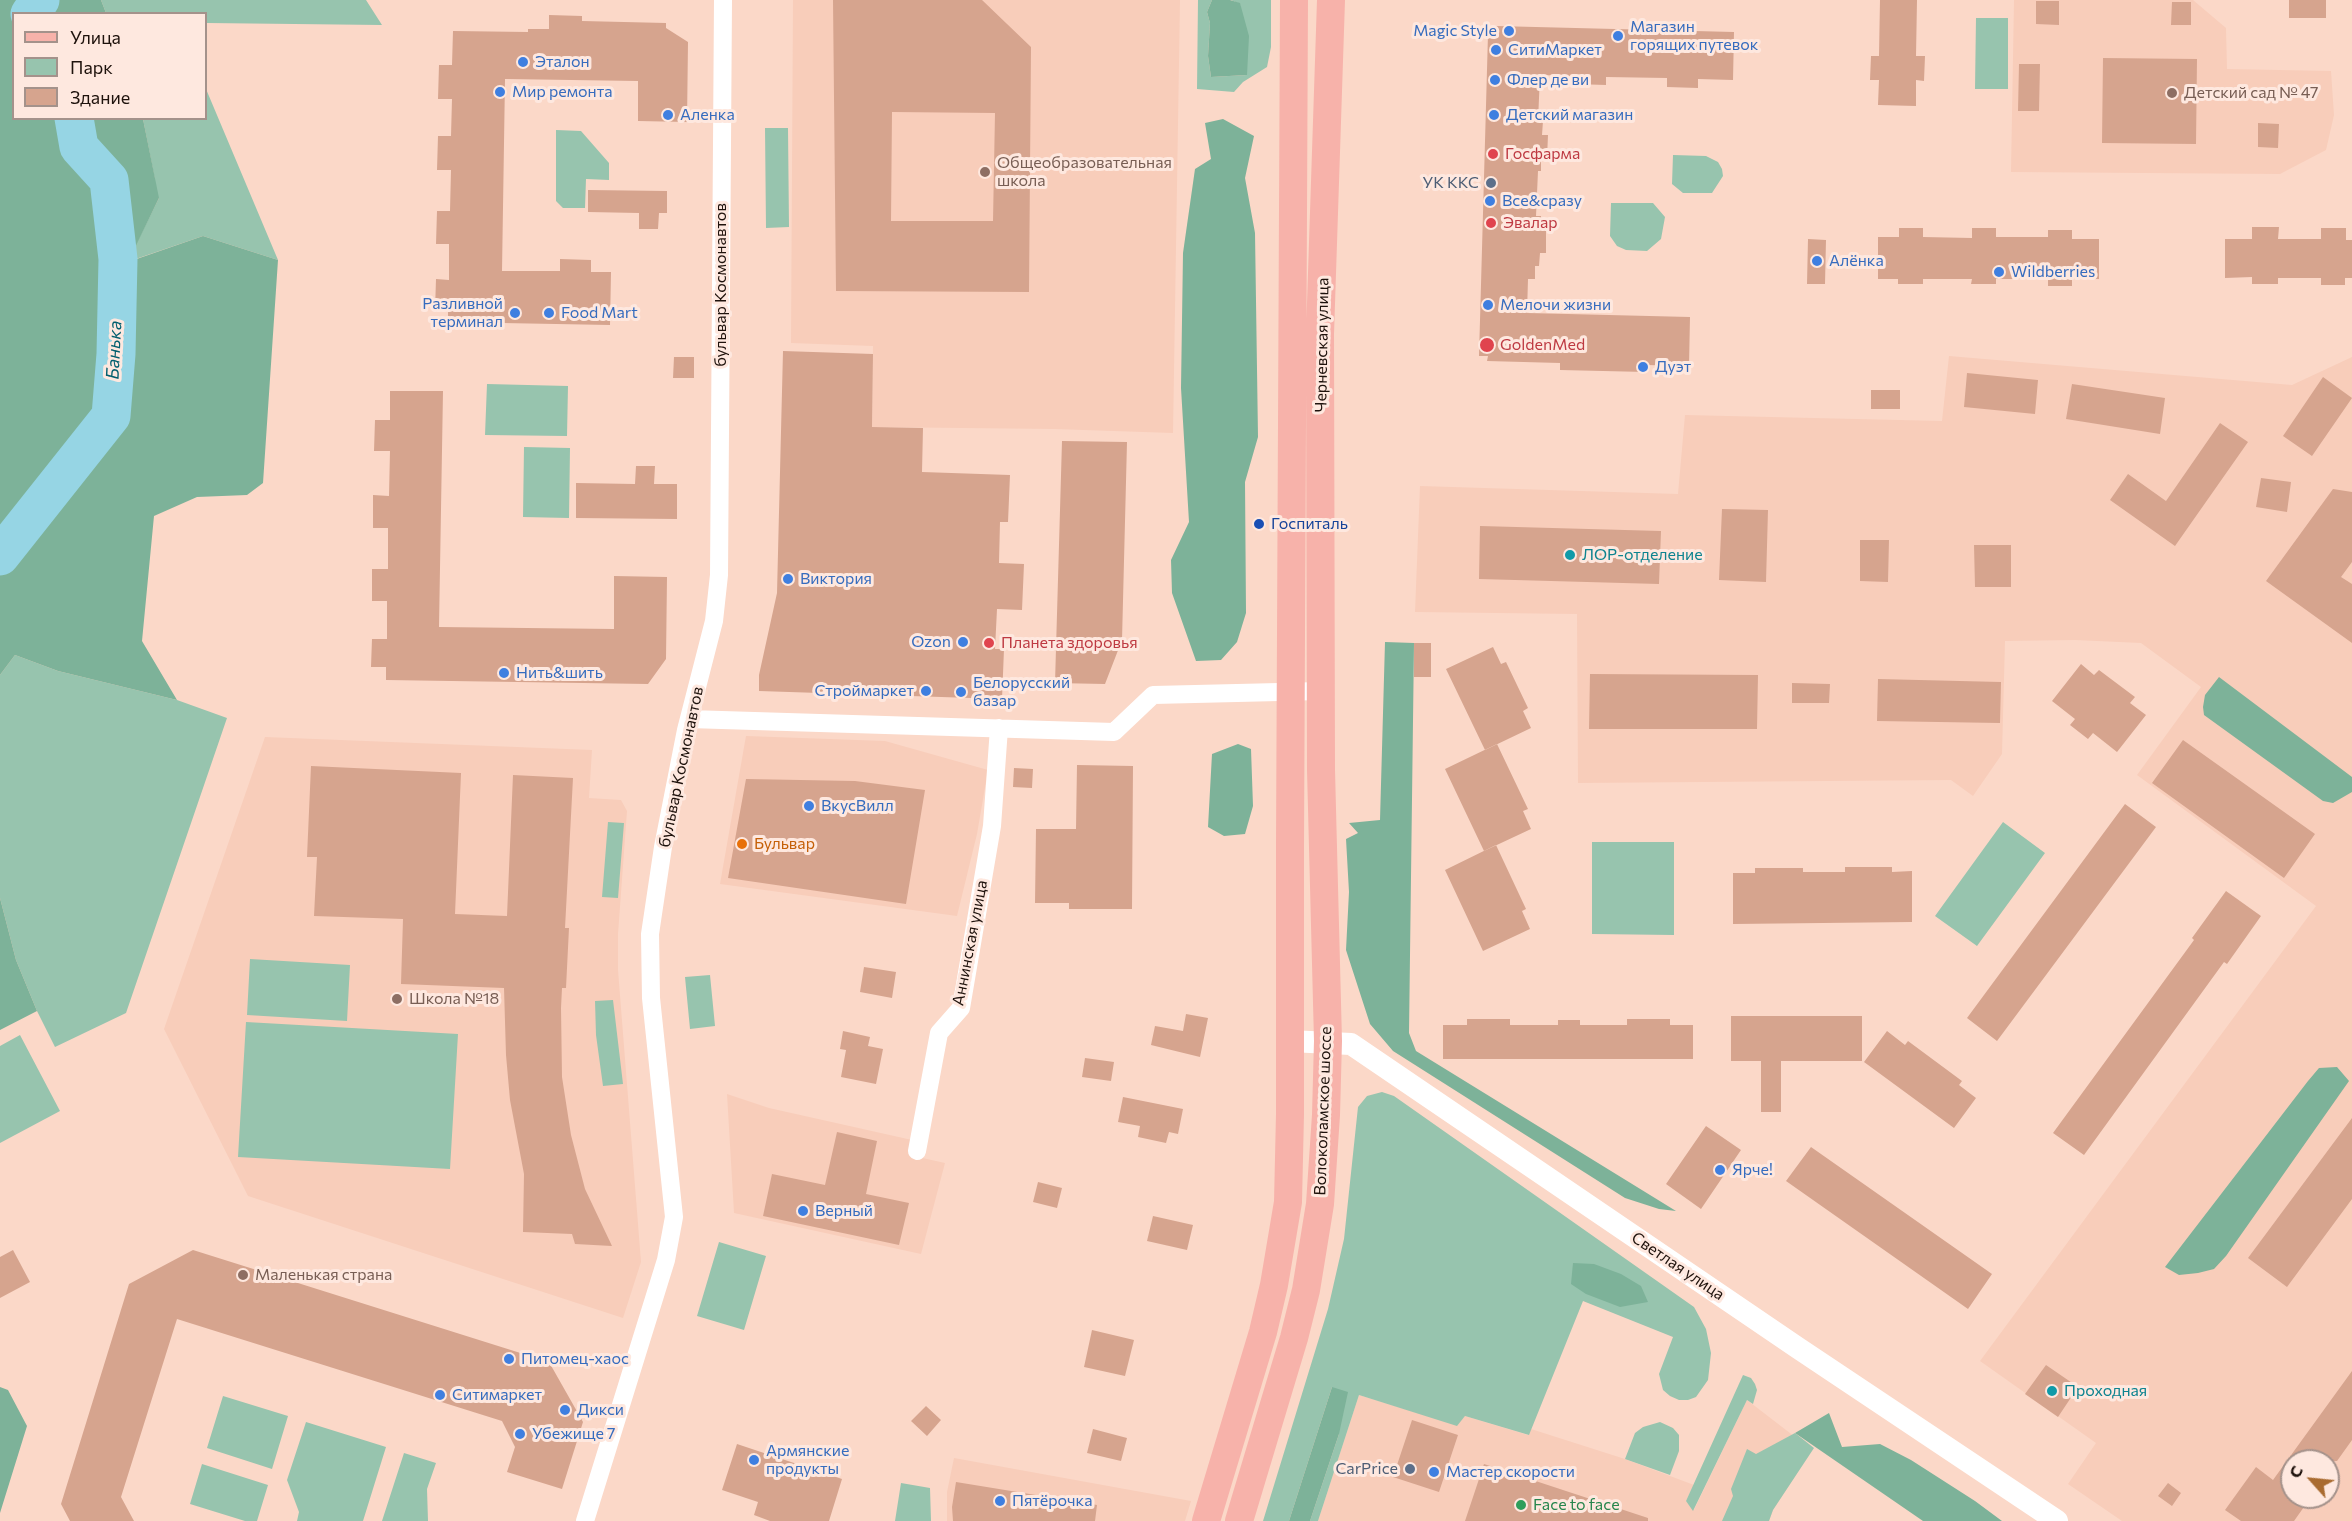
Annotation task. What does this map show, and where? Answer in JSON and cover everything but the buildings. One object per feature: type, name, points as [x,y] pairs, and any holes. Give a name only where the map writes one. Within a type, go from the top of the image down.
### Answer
[{"type":"main road","name":"Черневская улица","points":[[1292,691],[1294,0]]},
{"type":"main road","name":"Черневская улица","points":[[1322,691],[1320,334],[1331,0]]},
{"type":"main road","name":"Волоколамское шоссе","points":[[1206,1521],[1263,1332],[1282,1245],[1288,1202],[1292,691]]},
{"type":"main road","name":"Волоколамское шоссе","points":[[1239,1521],[1294,1338],[1306,1290],[1320,1204],[1328,1041],[1322,691]]},
{"type":"street","name":"бульвар Космонавтов","points":[[585,1521],[666,1260],[674,1217],[651,998],[650,934],[663,847],[689,719],[714,621],[719,575],[723,0]]},
{"type":"street","points":[[689,719],[1114,732],[1153,695],[1322,691]]},
{"type":"street","name":"Аннинская улица","points":[[917,1151],[939,1033],[961,1008],[992,826],[999,728]]},
{"type":"street","name":"Светлая улица","points":[[1290,1041],[1328,1041],[1351,1044],[2057,1521]]},
{"type":"shaded area","name":"Общеобразовательная школа","points":[[793,0],[1180,0],[1173,433],[872,427],[873,346],[791,343]]},
{"type":"shaded area","name":"Детский сад № 47","points":[[2014,0],[2193,0],[2226,28],[2227,69],[2331,71],[2334,115],[2326,150],[2280,174],[2011,172]]},
{"type":"shaded area","points":[[1949,356],[2292,385],[2352,357],[2352,1521],[2122,1521],[2068,1484],[2096,1443],[1980,1361],[2316,906],[2137,775],[2201,687],[2141,643],[2075,640],[2005,641],[2002,754],[1973,796],[1951,780],[1578,783],[1577,614],[1415,612],[1420,486],[1678,494],[1685,415],[1942,421]]},
{"type":"shaded area","points":[[746,736],[885,741],[988,770],[977,834],[957,916],[720,884]]},
{"type":"shaded area","name":"Школа №18","points":[[265,737],[592,750],[589,798],[621,800],[627,811],[618,934],[618,970],[641,1262],[623,1318],[248,1196],[164,1029]]},
{"type":"shaded area","points":[[727,1094],[769,1108],[912,1140],[909,1155],[945,1163],[921,1254],[734,1213]]},
{"type":"shaded area","points":[[1359,1395],[1457,1425],[1465,1416],[1528,1435],[1531,1429],[1625,1459],[1694,1485],[1686,1501],[1694,1510],[1747,1400],[1812,1450],[1773,1510],[1769,1521],[1318,1521]]},
{"type":"shaded area","points":[[954,1458],[1191,1501],[1185,1521],[947,1521],[947,1492]]},
{"type":"green space","points":[[0,0],[12,12],[12,120],[19,120],[155,180],[143,120],[207,120],[207,91],[278,260],[203,236],[127,262],[159,198],[0,122]]},
{"type":"green space","points":[[0,0],[101,0],[106,12],[12,12],[12,120],[143,120],[159,198],[128,262],[203,236],[278,260],[263,483],[247,495],[197,497],[154,516],[142,641],[177,700],[58,671],[15,655],[0,675]]},
{"type":"green space","points":[[101,0],[366,0],[382,25],[207,23],[207,12],[106,12]]},
{"type":"green space","points":[[1198,0],[1212,0],[1207,12],[1210,23],[1208,56],[1211,77],[1247,75],[1240,4],[1231,0],[1271,0],[1271,47],[1267,67],[1243,82],[1234,92],[1197,89]]},
{"type":"green space","points":[[1212,0],[1230,0],[1240,3],[1249,36],[1247,75],[1211,77],[1208,56],[1210,23],[1207,12]]},
{"type":"green space","points":[[1976,18],[2008,18],[2008,89],[1975,89]]},
{"type":"green space","points":[[1223,119],[1254,136],[1245,178],[1255,233],[1258,437],[1245,482],[1246,613],[1237,642],[1221,660],[1196,661],[1172,593],[1171,560],[1189,522],[1181,388],[1183,253],[1195,169],[1211,159],[1205,123]]},
{"type":"green space","points":[[765,128],[788,128],[789,227],[766,228]]},
{"type":"green space","points":[[556,130],[581,131],[609,163],[609,180],[586,179],[585,208],[563,208],[556,201]]},
{"type":"green space","points":[[1673,155],[1706,156],[1718,162],[1723,176],[1712,193],[1683,193],[1672,184]]},
{"type":"green space","points":[[1611,203],[1653,203],[1665,217],[1661,239],[1647,251],[1626,250],[1617,246],[1610,236]]},
{"type":"green space","points":[[487,384],[568,386],[567,436],[485,435]]},
{"type":"green space","points":[[524,447],[570,448],[569,518],[523,517]]},
{"type":"green space","points":[[1385,642],[1414,643],[1409,1033],[1416,1051],[1676,1211],[1659,1209],[1625,1198],[1393,1051],[1370,1024],[1346,950],[1349,892],[1346,839],[1358,833],[1349,823],[1380,820]]},
{"type":"green space","points":[[15,655],[58,671],[177,700],[227,718],[126,1013],[55,1047],[16,960],[0,898],[0,675]]},
{"type":"green space","points":[[2219,677],[2352,777],[2352,792],[2333,803],[2323,801],[2204,715],[2205,695]]},
{"type":"green space","points":[[1238,744],[1251,749],[1253,806],[1245,834],[1224,836],[1208,827],[1212,754]]},
{"type":"green space","points":[[608,822],[624,823],[618,898],[602,897]]},
{"type":"green space","points":[[2003,822],[2045,853],[1977,946],[1935,916]]},
{"type":"green space","points":[[1592,842],[1674,842],[1674,935],[1592,934]]},
{"type":"green space","points":[[0,898],[16,960],[37,1011],[0,1030]]},
{"type":"green space","points":[[250,959],[350,965],[347,1021],[247,1015]]},
{"type":"green space","points":[[710,975],[715,1026],[690,1029],[685,977]]},
{"type":"green space","points":[[613,1000],[623,1084],[603,1086],[596,1035],[595,1001]]},
{"type":"green space","points":[[246,1022],[458,1034],[450,1169],[238,1157]]},
{"type":"green space","points":[[20,1035],[60,1111],[0,1143],[0,1046]]},
{"type":"green space","points":[[2337,1067],[2349,1081],[2226,1256],[2214,1269],[2198,1273],[2179,1275],[2165,1267],[2319,1068]]},
{"type":"green space","points":[[1382,1092],[1394,1096],[1694,1307],[1706,1329],[1711,1353],[1708,1380],[1696,1397],[1679,1400],[1670,1396],[1663,1390],[1659,1374],[1673,1337],[1583,1301],[1529,1435],[1465,1416],[1457,1426],[1359,1395],[1318,1521],[1310,1521],[1339,1434],[1332,1387],[1289,1521],[1263,1521],[1328,1309],[1344,1239],[1358,1107],[1367,1096]]},
{"type":"green space","points":[[719,1242],[766,1256],[744,1330],[697,1316]]},
{"type":"green space","points":[[1573,1263],[1594,1264],[1621,1274],[1641,1286],[1648,1302],[1620,1307],[1586,1294],[1571,1284]]},
{"type":"green space","points":[[1743,1375],[1751,1378],[1755,1384],[1757,1390],[1753,1404],[1747,1400],[1693,1511],[1686,1501]]},
{"type":"green space","points":[[0,1387],[8,1390],[27,1426],[0,1513]]},
{"type":"green space","points":[[1332,1387],[1348,1392],[1339,1434],[1310,1521],[1289,1521]]},
{"type":"green space","points":[[223,1396],[288,1416],[272,1469],[207,1448]]},
{"type":"green space","points":[[1829,1413],[1842,1447],[1880,1444],[1911,1460],[2002,1521],[1923,1521],[1795,1433]]},
{"type":"green space","points":[[306,1422],[386,1447],[363,1521],[297,1521],[299,1512],[287,1480]]},
{"type":"green space","points":[[1660,1422],[1673,1428],[1679,1435],[1679,1451],[1670,1475],[1625,1459],[1635,1433],[1643,1427]]},
{"type":"green space","points":[[1795,1433],[1814,1448],[1773,1510],[1769,1521],[1722,1521],[1733,1496],[1731,1489],[1747,1449],[1756,1454]]},
{"type":"green space","points":[[404,1453],[436,1463],[427,1489],[428,1521],[382,1521]]},
{"type":"green space","points":[[202,1464],[268,1485],[257,1521],[245,1521],[190,1504]]},
{"type":"green space","points":[[901,1483],[930,1488],[931,1521],[895,1521]]},
{"type":"waterway","name":"Банька","points":[[31,12],[40,0]]},
{"type":"waterway","name":"Банька","points":[[0,556],[111,416],[116,354],[118,259],[109,180],[79,147],[74,120]]},
{"type":"place","name":"Magic Style","points":[[1509,31]]},
{"type":"place","name":"Магазин горящих путевок","points":[[1618,36]]},
{"type":"place","name":"СитиМаркет","points":[[1496,50]]},
{"type":"place","name":"Эталон","points":[[523,62]]},
{"type":"place","name":"Флер де ви","points":[[1495,80]]},
{"type":"place","name":"Мир ремонта","points":[[500,92]]},
{"type":"place","name":"Детский сад № 47","points":[[2172,93]]},
{"type":"place","name":"Аленка","points":[[668,115]]},
{"type":"place","name":"Детский магазин","points":[[1494,115]]},
{"type":"place","name":"Госфарма","points":[[1493,154]]},
{"type":"place","name":"Общеобразовательная школа","points":[[985,172]]},
{"type":"place","name":"УК ККС","points":[[1491,183]]},
{"type":"place","name":"Все&сразу","points":[[1490,201]]},
{"type":"place","name":"Эвалар","points":[[1491,223]]},
{"type":"place","name":"Алёнка","points":[[1817,261]]},
{"type":"place","name":"Wildberries","points":[[1999,272]]},
{"type":"place","name":"Мелочи жизни","points":[[1488,305]]},
{"type":"place","name":"Разливной терминал","points":[[515,313]]},
{"type":"place","name":"Food Mart","points":[[549,313]]},
{"type":"place","name":"GoldenMed","points":[[1487,345]]},
{"type":"place","name":"Дуэт","points":[[1643,367]]},
{"type":"place","name":"Госпиталь","points":[[1259,524]]},
{"type":"place","name":"ЛОР-отделение","points":[[1570,555]]},
{"type":"place","name":"Виктория","points":[[788,579]]},
{"type":"place","name":"Ozon","points":[[963,642]]},
{"type":"place","name":"Планета здоровья","points":[[989,643]]},
{"type":"place","name":"Нить&шить","points":[[504,673]]},
{"type":"place","name":"Строймаркет","points":[[926,691]]},
{"type":"place","name":"Белорусский базар","points":[[961,692]]},
{"type":"place","name":"ВкусВилл","points":[[809,806]]},
{"type":"place","name":"Бульвар","points":[[742,844]]},
{"type":"place","name":"Школа №18","points":[[397,999]]},
{"type":"place","name":"Ярче!","points":[[1720,1170]]},
{"type":"place","name":"Верный","points":[[803,1211]]},
{"type":"place","name":"Маленькая страна","points":[[243,1275]]},
{"type":"place","name":"Питомец-хаос","points":[[509,1359]]},
{"type":"place","name":"Проходная","points":[[2052,1391]]},
{"type":"place","name":"Ситимаркет","points":[[440,1395]]},
{"type":"place","name":"Дикси","points":[[565,1410]]},
{"type":"place","name":"Убежище 7","points":[[520,1434]]},
{"type":"place","name":"Армянские продукты","points":[[754,1460]]},
{"type":"place","name":"CarPrice","points":[[1410,1469]]},
{"type":"place","name":"Мастер скорости","points":[[1434,1472]]},
{"type":"place","name":"Пятёрочка","points":[[1000,1501]]},
{"type":"place","name":"Face to face","points":[[1521,1505]]}]
